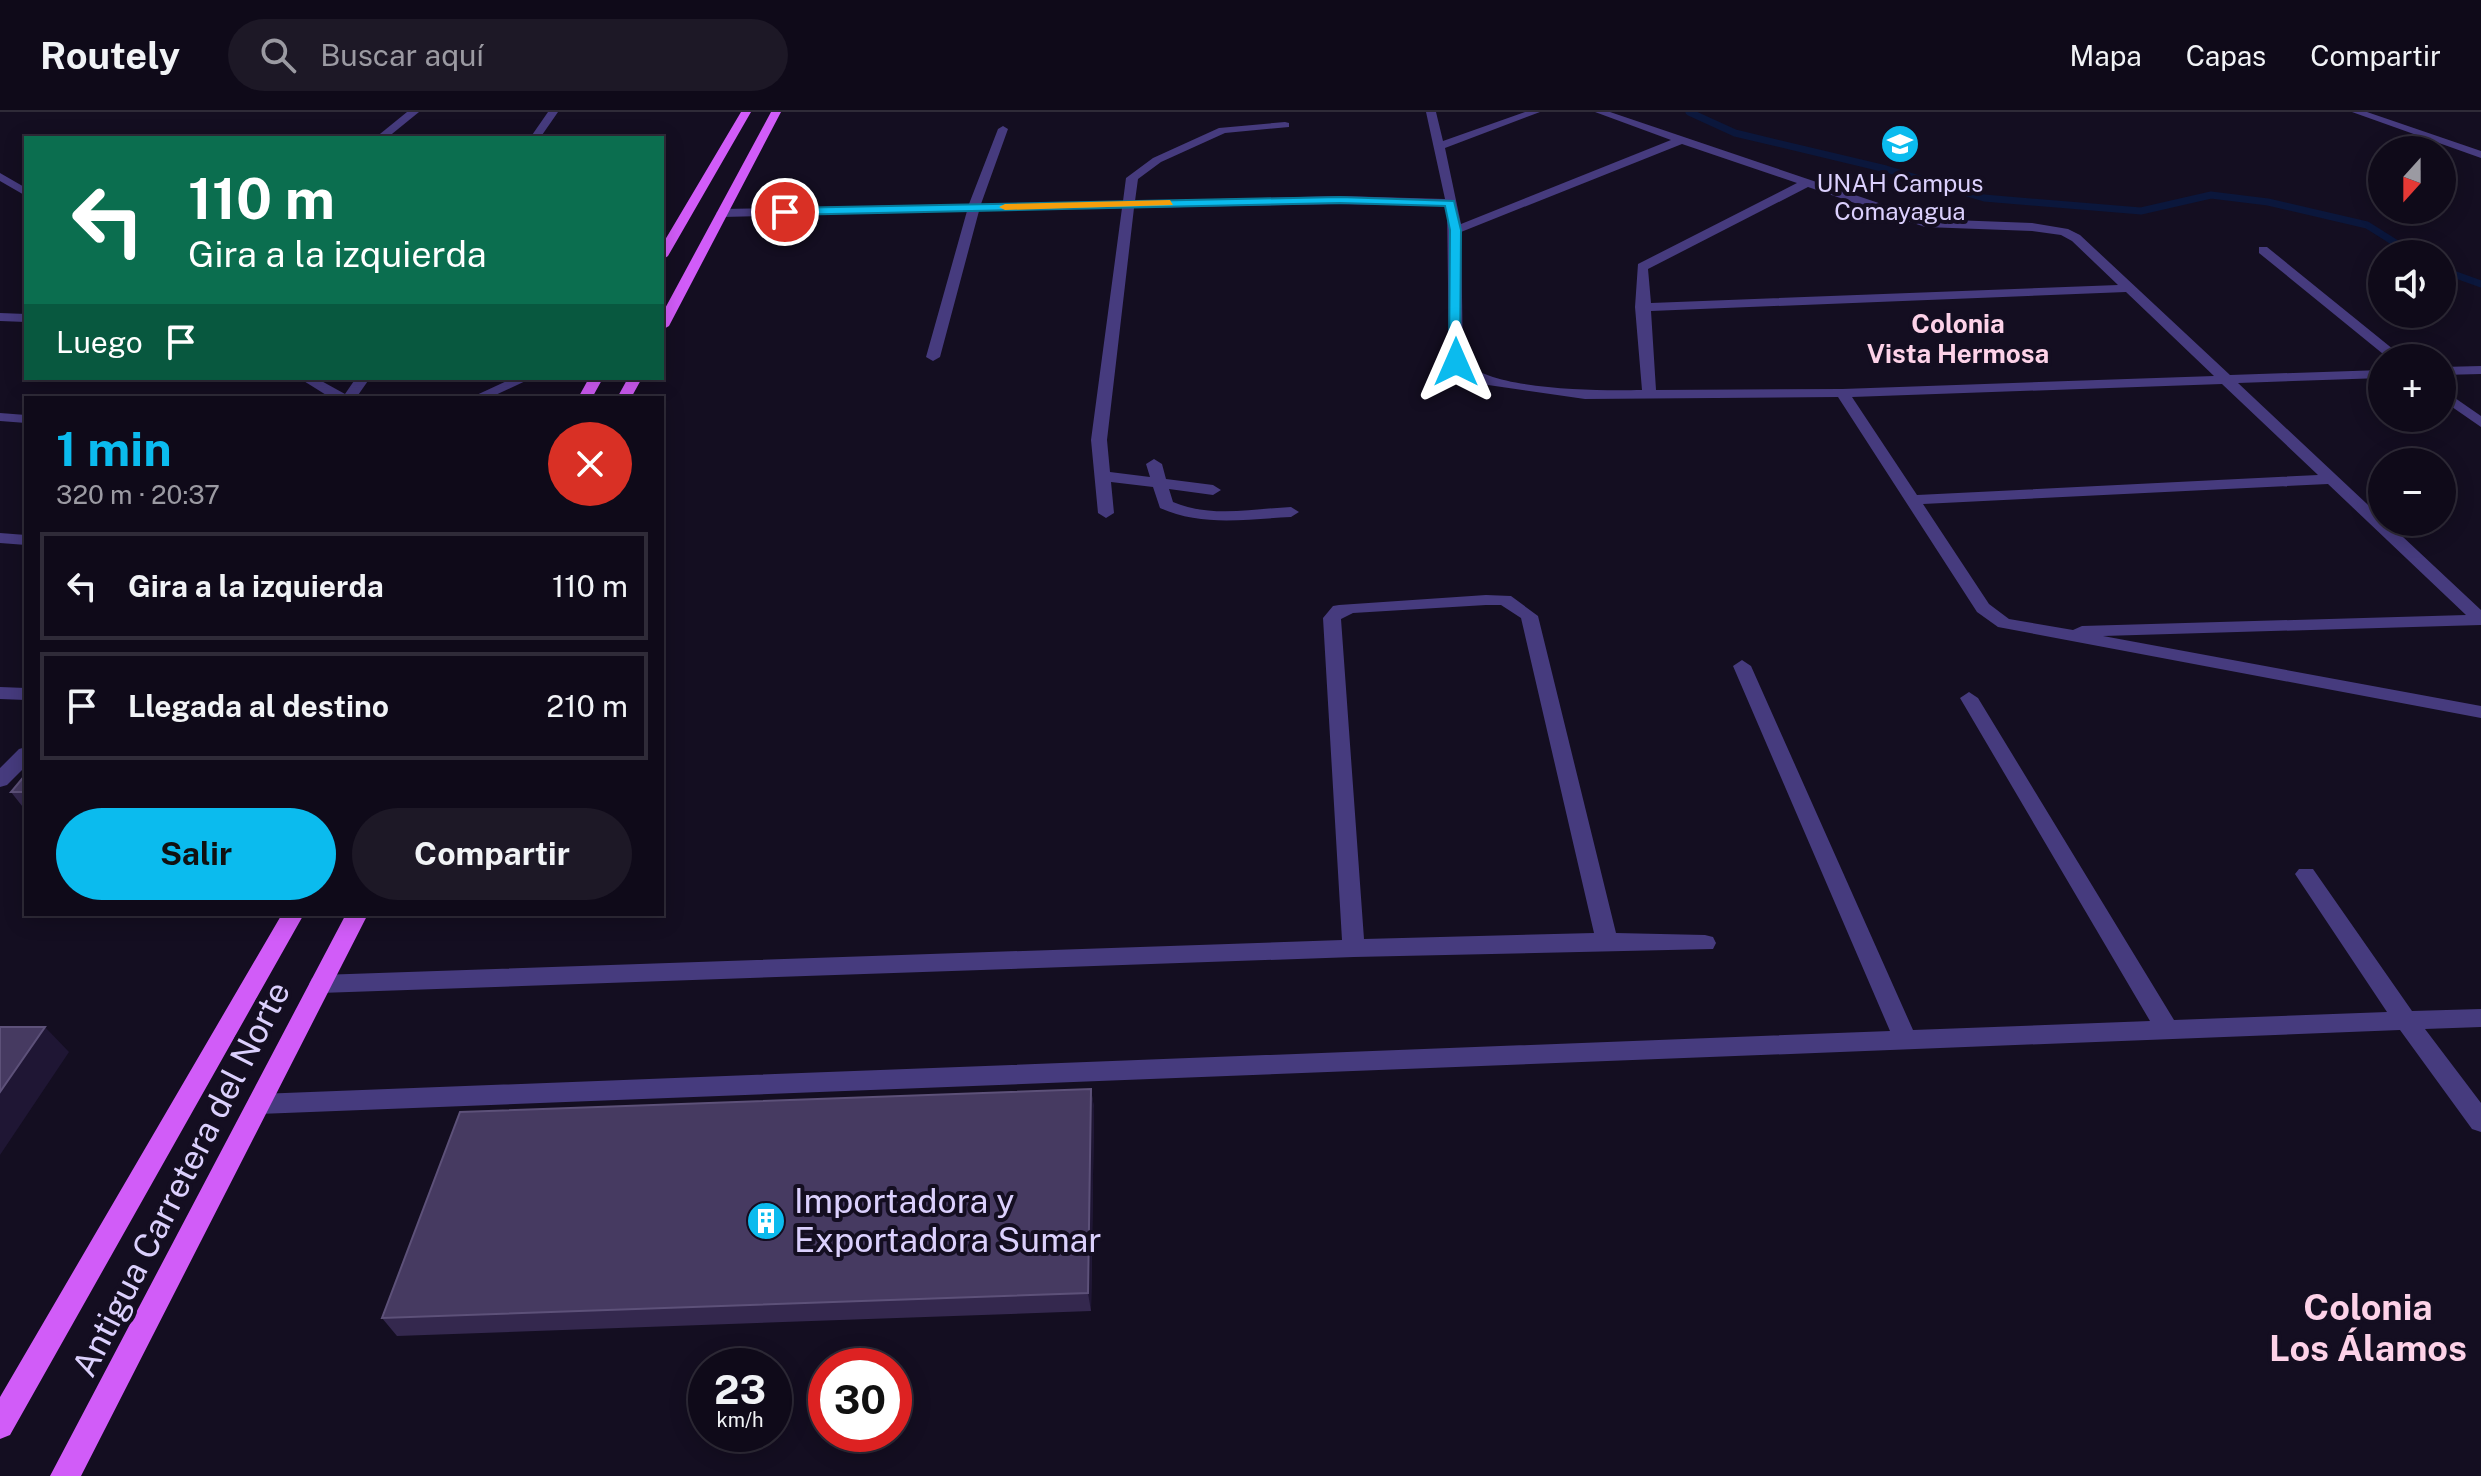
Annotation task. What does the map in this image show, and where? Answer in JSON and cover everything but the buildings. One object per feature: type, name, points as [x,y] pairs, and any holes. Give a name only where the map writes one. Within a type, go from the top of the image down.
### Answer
[{"type":"main road","points":[[664,253],[746,112]]},
{"type":"main road","points":[[664,322],[776,112]]},
{"type":"main road","name":"Antigua Carretera del Norte","points":[[0,1425],[292,916]]},
{"type":"main road","name":"Antigua Carretera del Norte","points":[[65,1476],[356,916]]},
{"type":"street","points":[[383,136],[414,112]]},
{"type":"street","points":[[536,136],[553,112]]},
{"type":"street","points":[[1431,112],[1456,230],[1456,362],[1467,373],[1535,390],[1585,395],[1842,393],[2368,374]]},
{"type":"street","points":[[1440,146],[1535,112]]},
{"type":"street","points":[[1600,112],[1925,223],[2032,227],[2064,232],[2076,238],[2481,620]]},
{"type":"street","points":[[2357,112],[2481,155]]},
{"type":"street","points":[[1106,513],[1099,440],[1132,178],[1157,160],[1236,127],[1285,125]]},
{"type":"street","points":[[933,357],[974,207],[1003,129]]},
{"type":"street","points":[[1456,230],[1681,140]]},
{"type":"street","points":[[0,176],[24,192]]},
{"type":"street","points":[[1649,395],[1642,267],[1806,183]]},
{"type":"street","points":[[722,213],[1340,200],[1450,203]]},
{"type":"street","points":[[2263,250],[2380,344]]},
{"type":"street","points":[[1642,307],[2130,288]]},
{"type":"street","points":[[0,317],[24,318]]},
{"type":"street","points":[[2456,371],[2481,370]]},
{"type":"street","points":[[310,380],[338,396]]},
{"type":"street","points":[[482,396],[520,380]]},
{"type":"street","points":[[1842,393],[1983,608],[2004,623],[2038,632],[2481,712]]},
{"type":"street","points":[[2456,404],[2481,423]]},
{"type":"street","points":[[0,417],[23,419]]},
{"type":"street","points":[[0,433],[23,419]]},
{"type":"street","points":[[1154,464],[1166,505],[1173,509],[1210,514],[1291,512]]},
{"type":"street","points":[[1102,476],[1213,490]]},
{"type":"street","points":[[1912,500],[2331,479]]},
{"type":"street","points":[[0,538],[24,540]]},
{"type":"street","points":[[1354,948],[1332,618],[1339,610],[1353,608],[1486,600],[1505,600],[1529,616],[1607,941]]},
{"type":"street","points":[[2038,632],[2481,620]]},
{"type":"street","points":[[1742,666],[1904,1037]]},
{"type":"street","points":[[0,693],[24,694]]},
{"type":"street","points":[[1969,698],[2167,1030]]},
{"type":"street","points":[[0,780],[24,756]]},
{"type":"street","points":[[2306,874],[2405,1020],[2481,1122]]},
{"type":"street","points":[[320,984],[1354,948],[1607,941],[1705,943]]},
{"type":"street","points":[[259,1104],[1904,1037],[2481,1018]]},
{"type":"waterway","points":[[1689,112],[1735,133],[1886,169],[1984,198],[2141,211],[2211,195],[2268,202],[2367,225],[2391,240]]},
{"type":"waterway","points":[[2456,275],[2481,284]]},
{"type":"slow traffic","points":[[1005,207],[1170,203]]},
{"type":"place","name":"UNAH Campus Comayagua","points":[[1900,144]]},
{"type":"place","name":"Importadora y Exportadora Sumar","points":[[766,1221]]},
{"type":"district","name":"Colonia Vista Hermosa","points":[[1958,338]]},
{"type":"district","name":"Colonia Los Álamos","points":[[2368,1328]]},
{"type":"route","points":[[785,212],[1340,200],[1450,203],[1456,230],[1456,362]]}]
